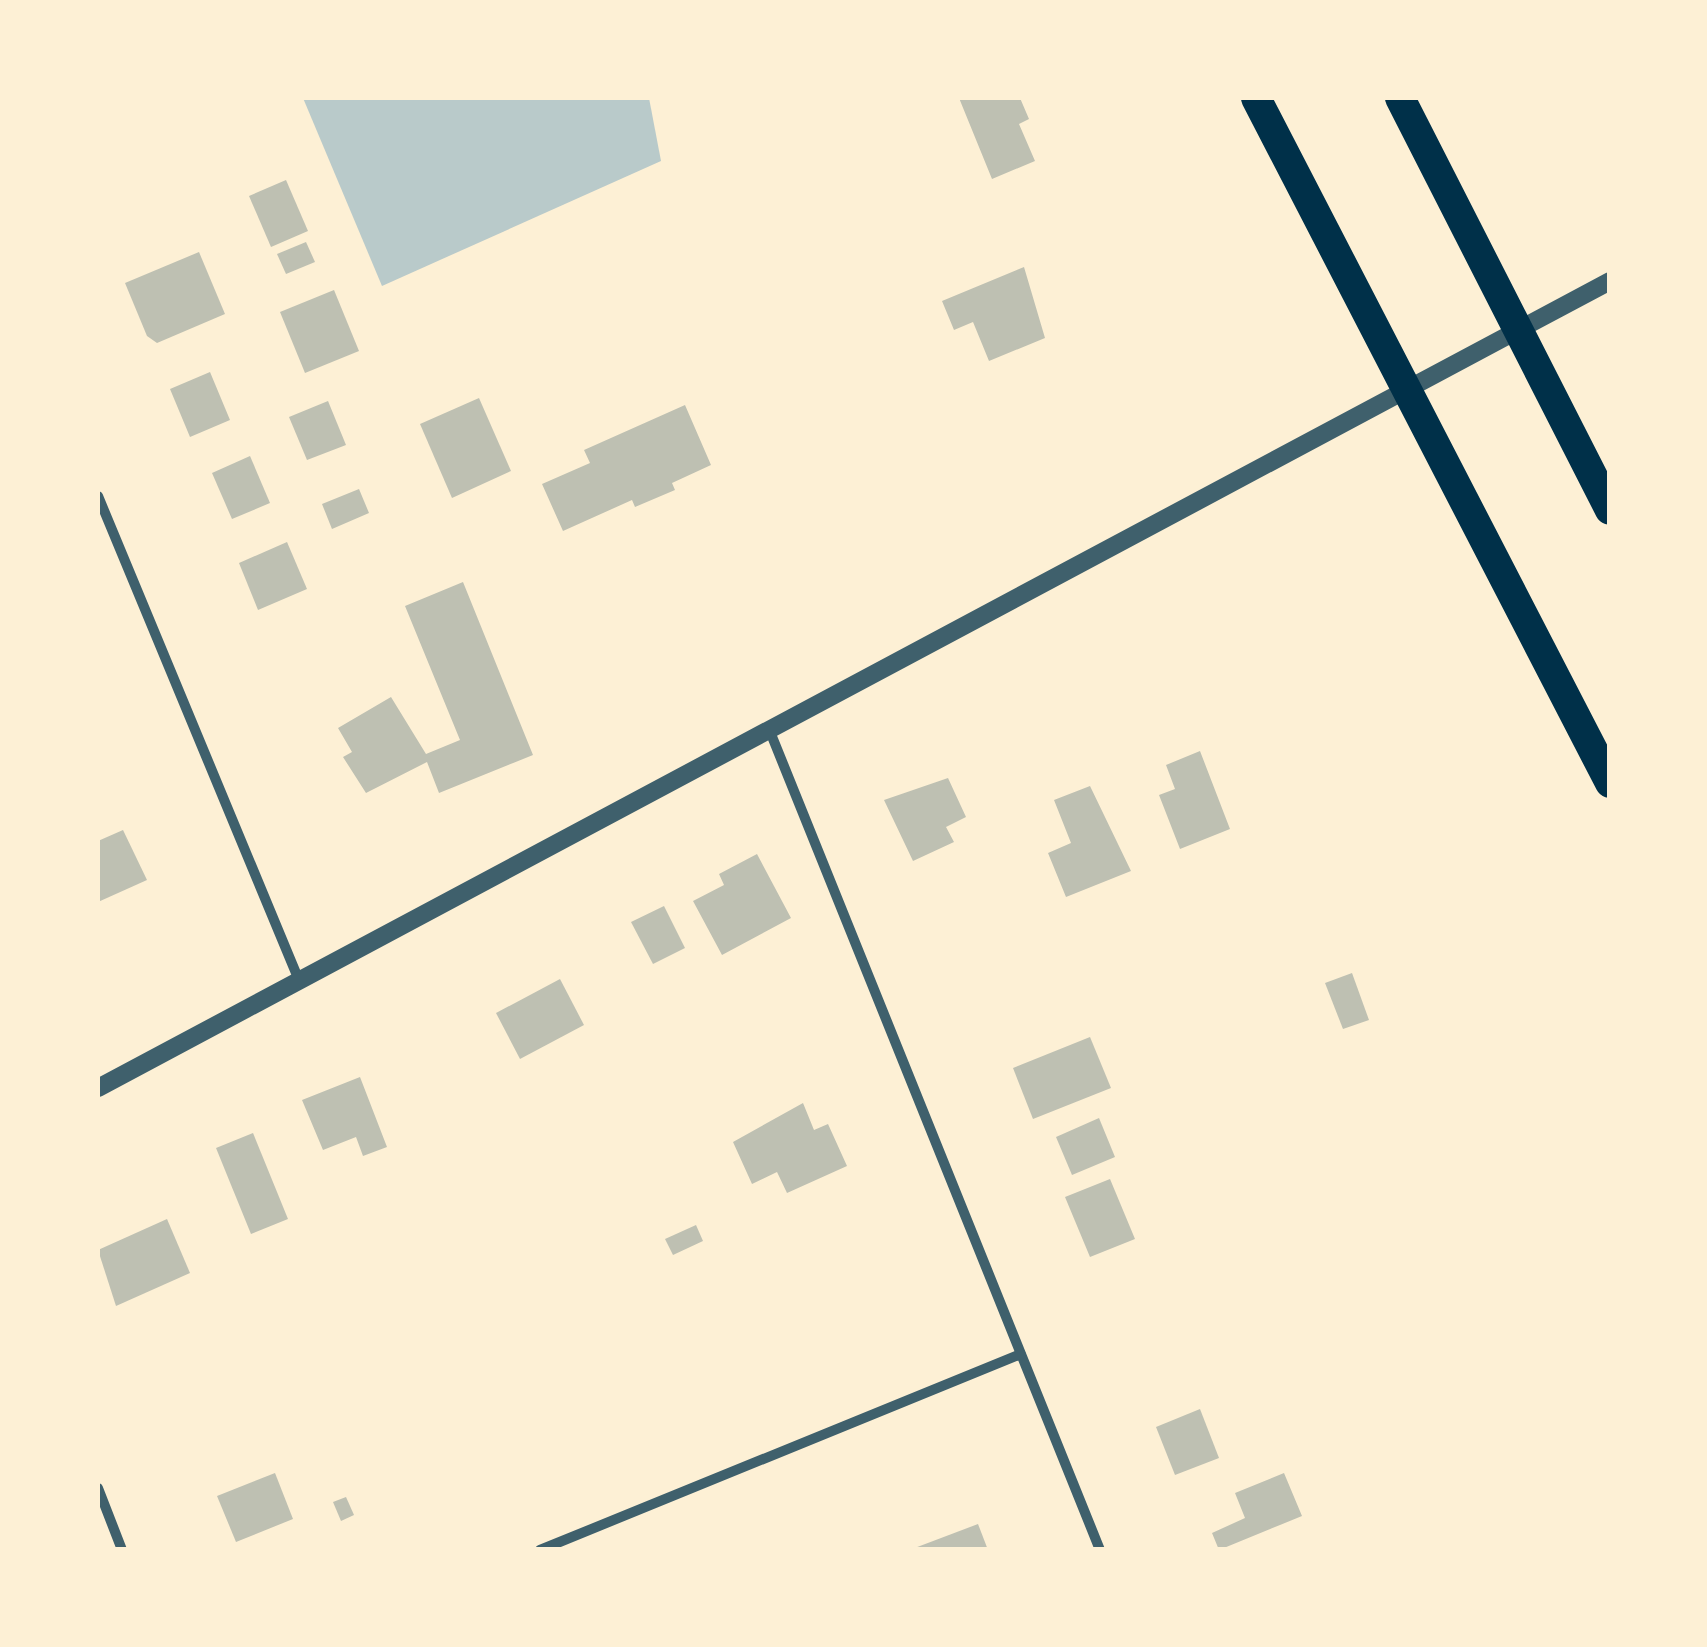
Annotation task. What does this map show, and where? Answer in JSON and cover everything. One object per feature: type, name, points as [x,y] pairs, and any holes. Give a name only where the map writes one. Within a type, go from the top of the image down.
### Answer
[{"type":"highway","points":[[1256,98],[1610,783]]},
{"type":"highway","points":[[1400,98],[1610,510]]},
{"type":"street","points":[[98,1088],[1610,281]]},
{"type":"street","points":[[98,496],[298,978]]},
{"type":"street","points":[[769,729],[1100,1550]]},
{"type":"street","points":[[540,1550],[1021,1354]]},
{"type":"street","points":[[98,1488],[122,1550]]},
{"type":"shaded area","points":[[303,98],[649,98],[661,161],[382,286]]},
{"type":"building","points":[[959,98],[1020,98],[1029,119],[1019,124],[1035,161],[992,179]]},
{"type":"building","points":[[286,180],[308,231],[271,247],[249,196]]},
{"type":"building","points":[[306,242],[315,262],[286,274],[277,254]]},
{"type":"building","points":[[199,252],[225,314],[157,343],[147,336],[125,283]]},
{"type":"building","points":[[1024,267],[1045,338],[989,361],[973,322],[954,330],[942,301]]},
{"type":"building","points":[[334,290],[359,351],[305,373],[280,312]]},
{"type":"building","points":[[210,372],[230,420],[190,437],[170,389]]},
{"type":"building","points":[[479,398],[511,471],[452,498],[420,424]]},
{"type":"building","points":[[328,401],[346,445],[307,460],[289,417]]},
{"type":"building","points":[[685,405],[711,465],[672,483],[675,490],[635,507],[632,500],[563,531],[542,484],[590,463],[584,450]]},
{"type":"building","points":[[250,456],[270,503],[232,519],[212,473]]},
{"type":"building","points":[[359,489],[369,513],[332,529],[322,504]]},
{"type":"building","points":[[287,542],[307,589],[258,610],[239,563]]},
{"type":"building","points":[[463,582],[533,755],[439,793],[427,762],[366,793],[343,757],[352,752],[338,728],[391,697],[426,754],[460,740],[405,606]]},
{"type":"building","points":[[1200,751],[1230,829],[1180,849],[1159,795],[1175,789],[1166,765]]},
{"type":"building","points":[[948,778],[966,817],[946,827],[954,842],[913,861],[884,800]]},
{"type":"building","points":[[1090,786],[1131,871],[1066,897],[1048,853],[1071,843],[1054,800]]},
{"type":"building","points":[[123,830],[147,880],[98,902],[98,841]]},
{"type":"building","points":[[757,854],[791,918],[722,955],[693,901],[724,885],[719,874]]},
{"type":"building","points":[[664,906],[685,948],[653,964],[631,922]]},
{"type":"building","points":[[1352,973],[1369,1020],[1343,1029],[1325,983]]},
{"type":"building","points":[[560,979],[584,1025],[520,1059],[496,1013]]},
{"type":"building","points":[[1090,1037],[1111,1088],[1033,1119],[1013,1068]]},
{"type":"building","points":[[360,1077],[387,1147],[363,1156],[356,1137],[323,1150],[302,1100]]},
{"type":"building","points":[[803,1103],[814,1130],[828,1124],[847,1166],[787,1193],[777,1172],[752,1184],[733,1142]]},
{"type":"building","points":[[1099,1118],[1115,1157],[1072,1175],[1056,1137]]},
{"type":"building","points":[[253,1133],[288,1219],[251,1234],[216,1148]]},
{"type":"building","points":[[1110,1179],[1135,1239],[1090,1257],[1065,1197]]},
{"type":"building","points":[[167,1219],[190,1273],[116,1306],[98,1250]]},
{"type":"building","points":[[696,1225],[703,1241],[673,1255],[665,1239]]},
{"type":"building","points":[[1200,1409],[1219,1458],[1175,1475],[1156,1427]]},
{"type":"building","points":[[275,1473],[293,1519],[236,1542],[217,1496]]},
{"type":"building","points":[[1284,1473],[1302,1516],[1219,1550],[1212,1533],[1245,1518],[1235,1493]]},
{"type":"building","points":[[346,1497],[354,1515],[341,1521],[333,1502]]},
{"type":"building","points":[[978,1524],[988,1550],[912,1550],[912,1549]]}]
